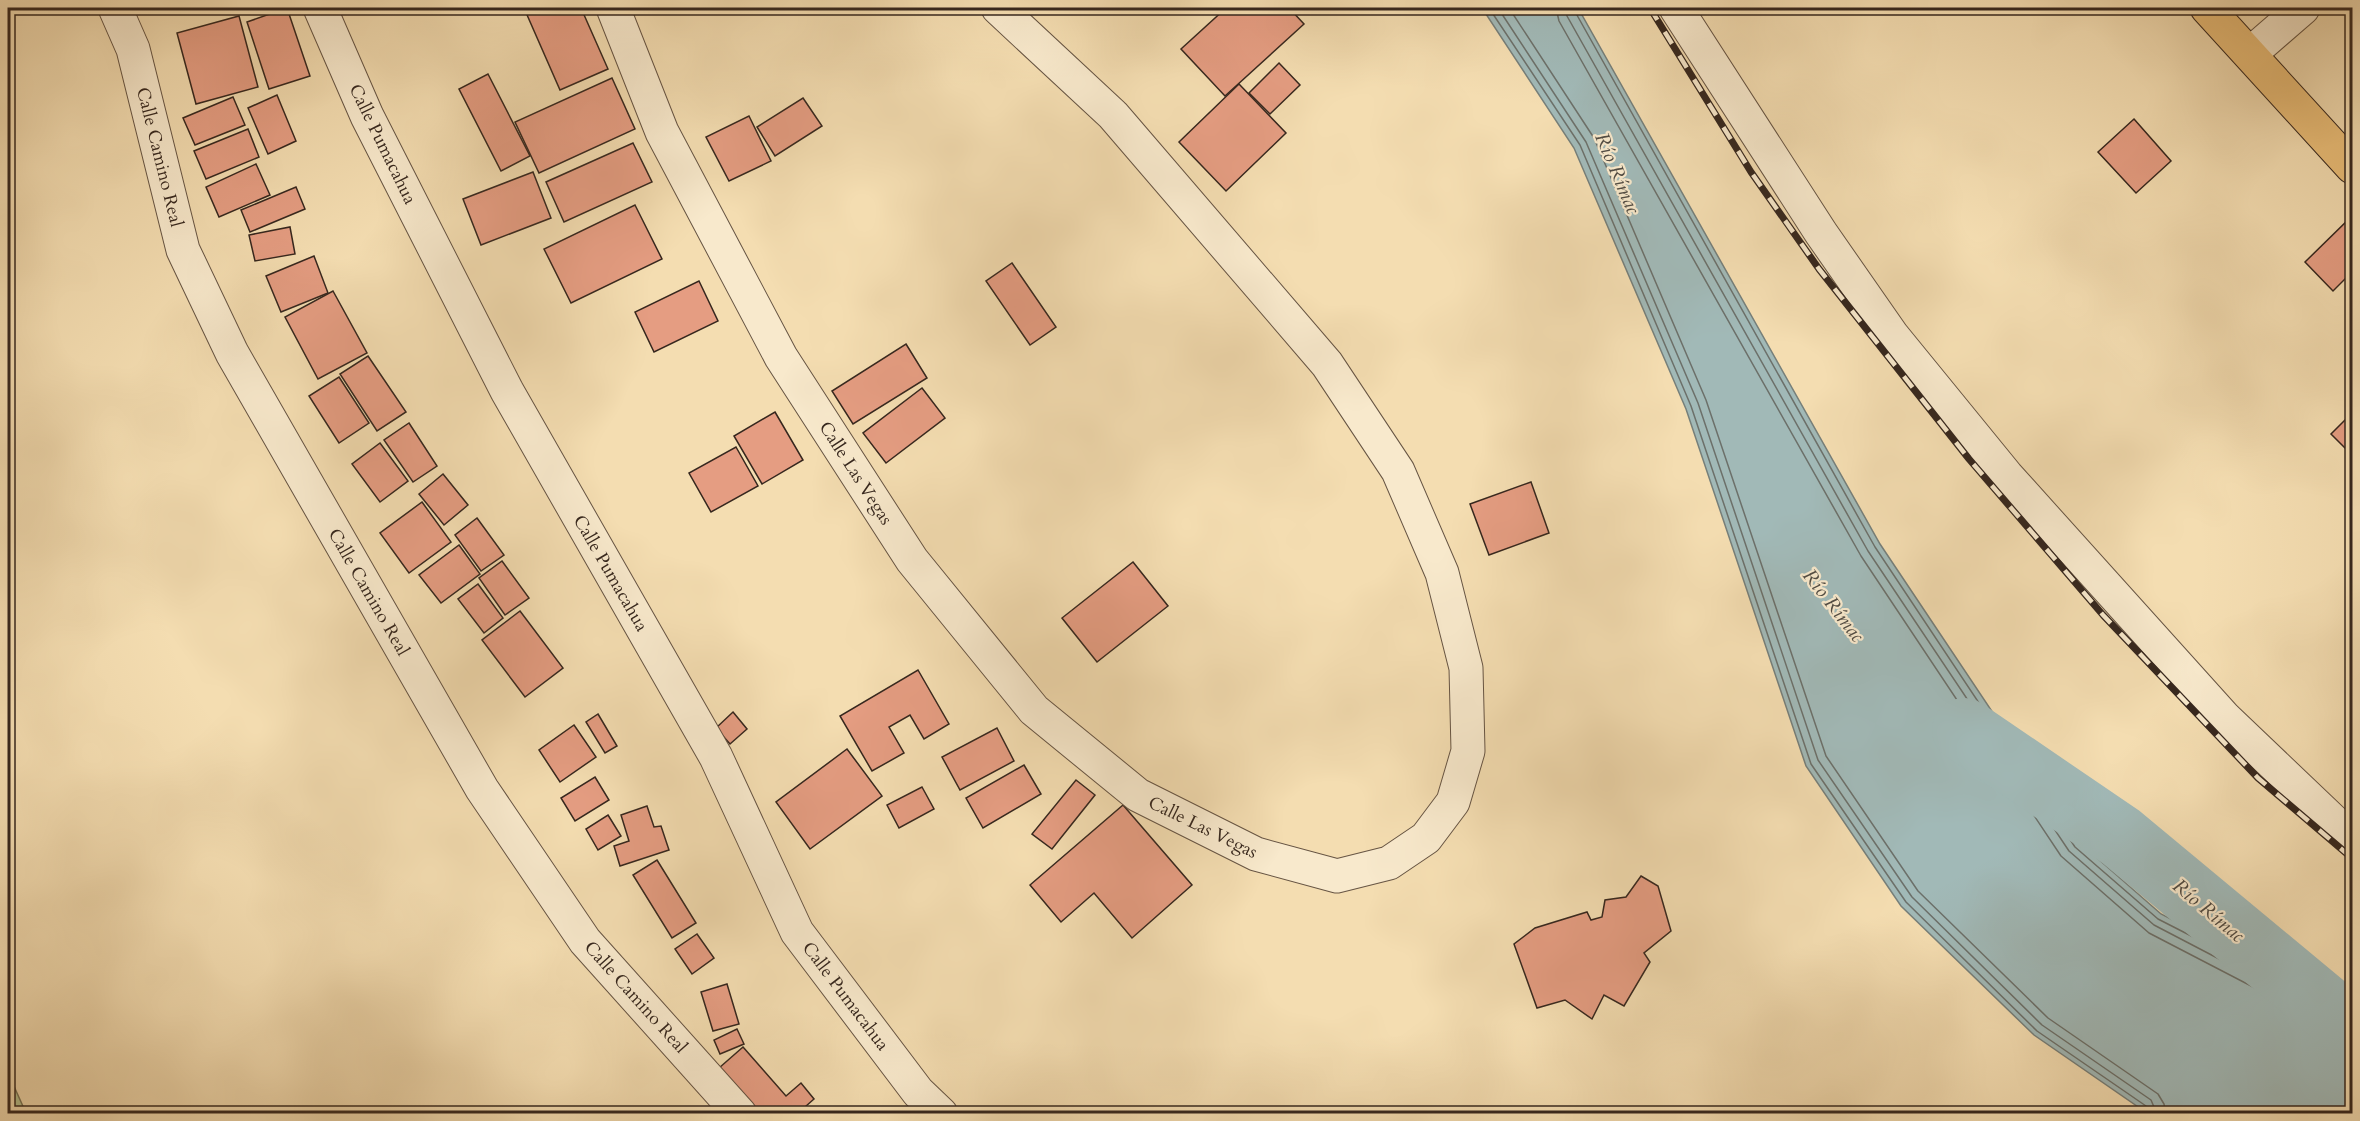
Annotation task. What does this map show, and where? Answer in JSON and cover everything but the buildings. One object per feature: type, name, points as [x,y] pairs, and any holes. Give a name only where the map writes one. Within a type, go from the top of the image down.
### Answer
[{"type":"highway","points":[[2207,8],[2352,167]]},
{"type":"street","name":"Calle Camino Real","points":[[115,8],[133,49],[183,250],[232,353],[482,789],[585,941],[740,1113]]},
{"type":"street","name":"Calle Pumacahua","points":[[320,8],[367,116],[507,391],[716,757],[797,932],[918,1092],[940,1113]]},
{"type":"street","name":"Calle Las Vegas","points":[[613,8],[662,132],[781,357],[912,560],[1034,710],[1138,795],[1256,854],[1337,876],[1389,863],[1425,838],[1453,802],[1468,751],[1463,657],[1442,573],[1398,471],[1327,364],[1120,124],[998,8]]},
{"type":"street","points":[[1676,8],[1821,233],[1899,344],[2007,476],[2225,718],[2352,839]]},
{"type":"street","points":[[2250,54],[2303,8]]},
{"type":"green space","points":[[8,1073],[26,1113],[8,1113]]},
{"type":"water","points":[[1482,8],[1578,8],[1880,544],[2080,843],[2161,914],[2352,1013],[2352,1113],[2147,1113],[2034,1035],[1901,906],[1806,766],[1686,409],[1574,148]]},
{"type":"waterway","name":"Río Rímac","points":[[1964,730],[2121,837],[2352,1029]]},
{"type":"railway","points":[[1650,8],[1751,172],[1819,269],[1969,459],[2103,615],[2258,778],[2352,858]]}]
